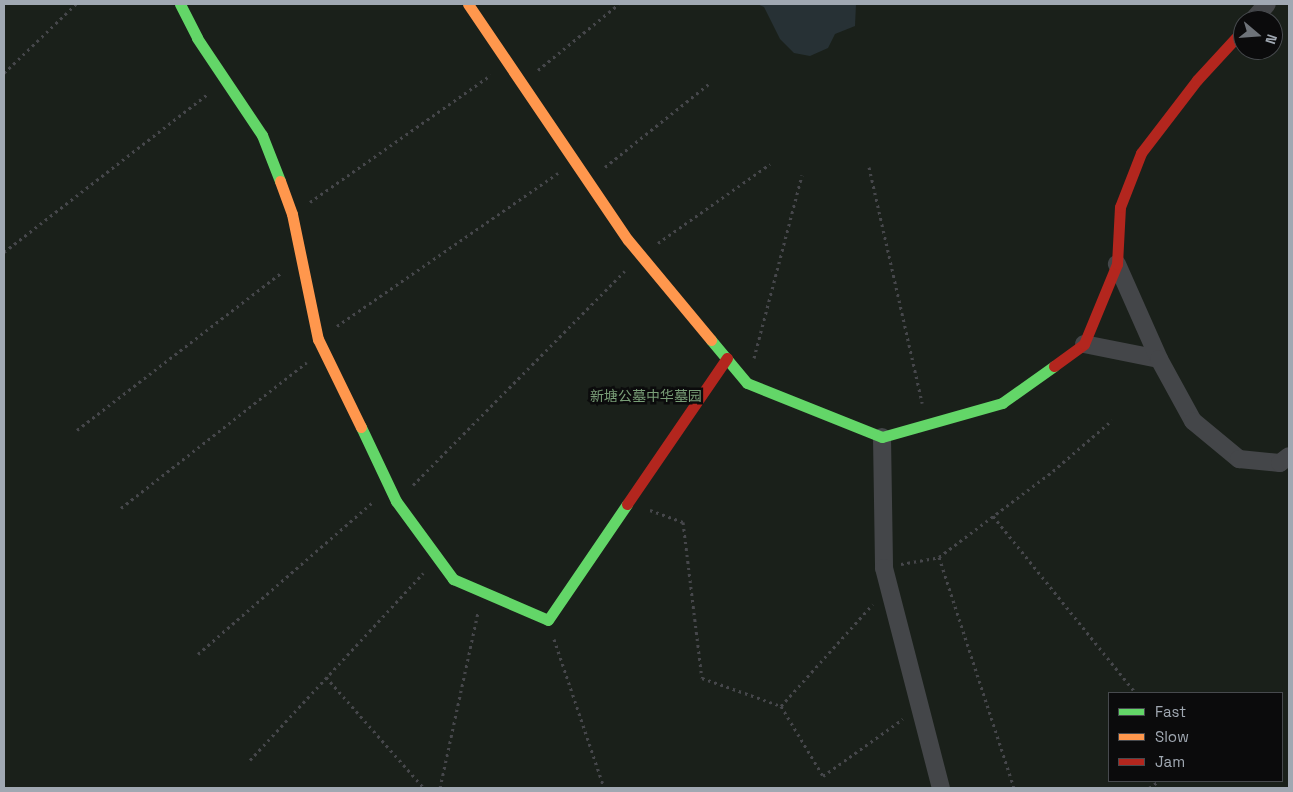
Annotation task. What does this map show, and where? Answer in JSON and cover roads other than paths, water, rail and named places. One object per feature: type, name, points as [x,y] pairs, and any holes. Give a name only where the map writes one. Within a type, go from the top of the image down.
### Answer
[{"type":"street","points":[[180,4],[197,38],[262,135],[292,214],[320,344],[396,501],[453,579],[548,620],[727,358]]},
{"type":"street","points":[[468,4],[588,181],[641,255],[747,383],[882,437],[1002,403],[1084,344],[1117,264],[1120,207],[1141,152],[1197,80],[1233,41]]},
{"type":"street","points":[[1117,264],[1159,359],[1193,421],[1239,459],[1280,463],[1289,456]]},
{"type":"street","points":[[1084,344],[1159,359]]},
{"type":"street","points":[[882,437],[884,568],[941,788]]},
{"type":"park label","name":"新塘公墓中华墓园","points":[[646,396]]}]
